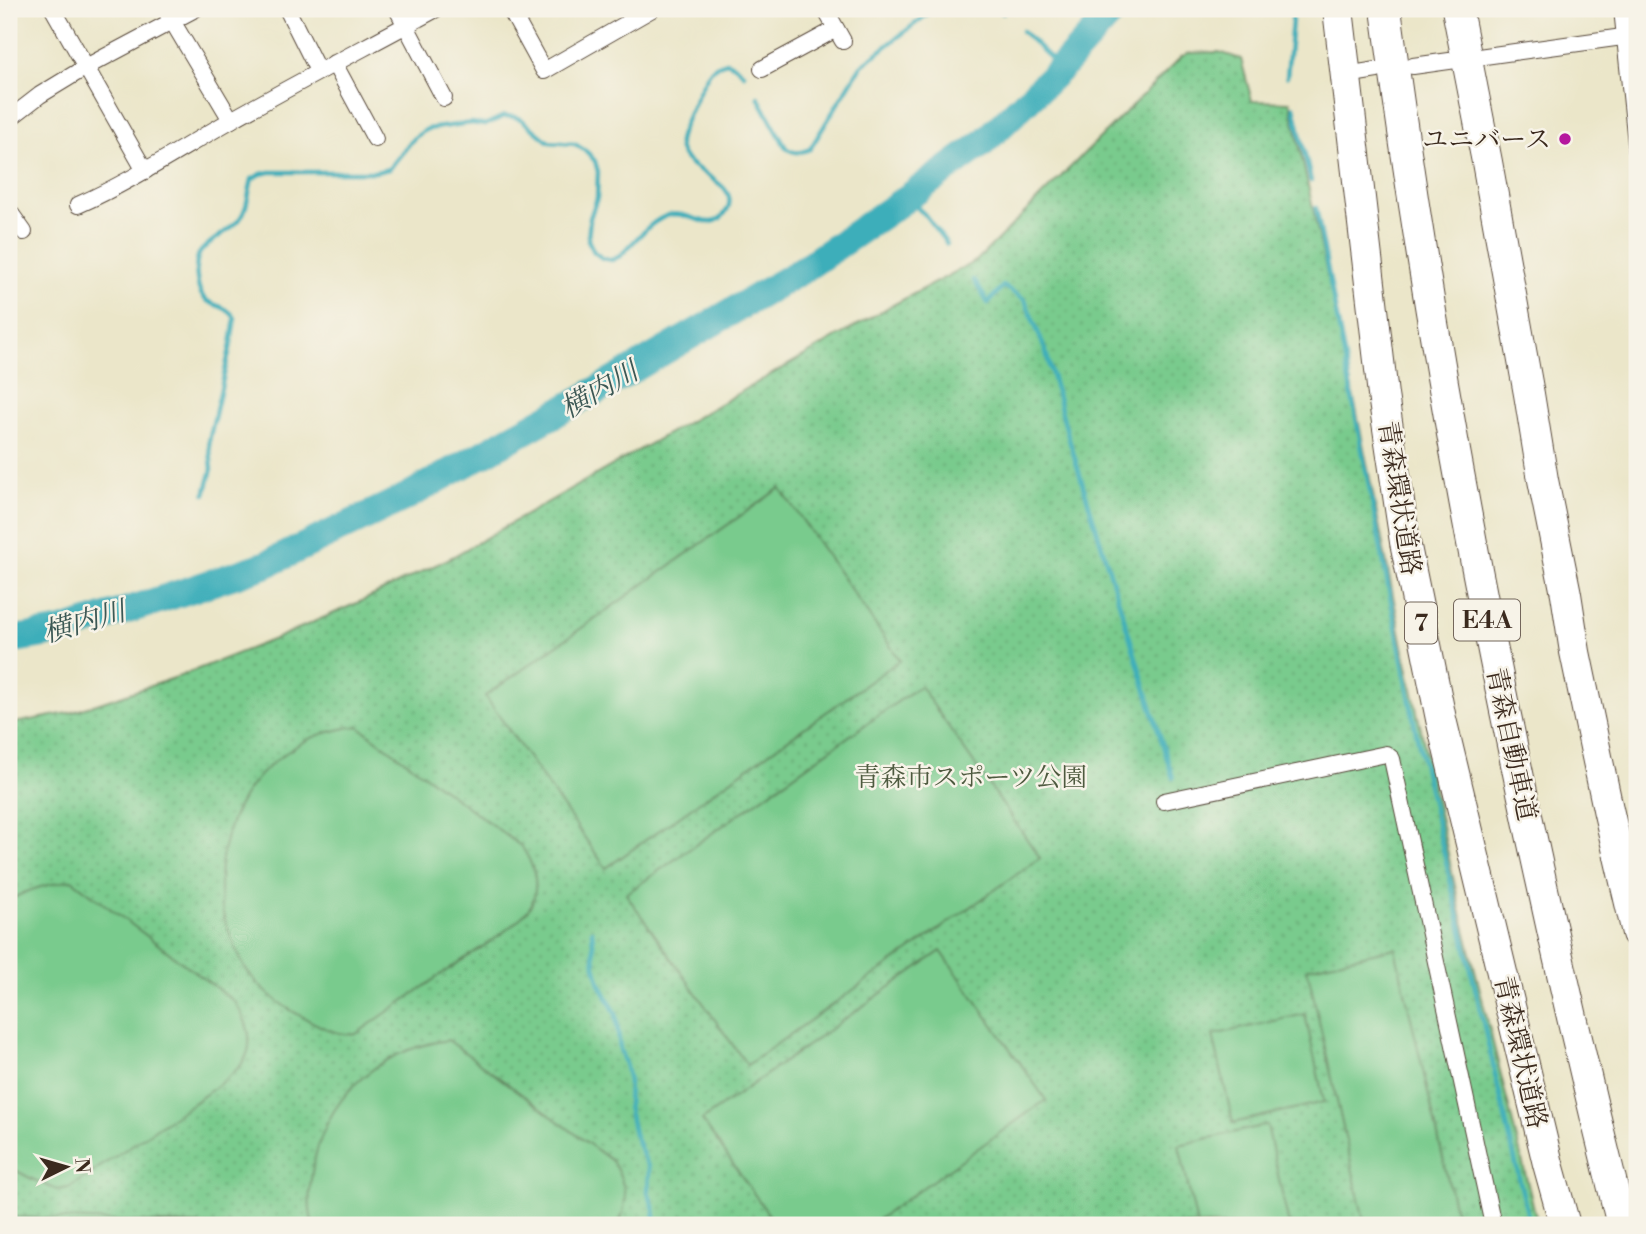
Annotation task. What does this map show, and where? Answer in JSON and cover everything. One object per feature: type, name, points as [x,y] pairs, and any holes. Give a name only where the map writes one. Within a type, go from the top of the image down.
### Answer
[{"type":"highway","name":"青森環状道路","points":[[1338,9],[1384,395],[1405,542],[1444,732],[1565,1225]]},
{"type":"highway","name":"青森自動車道","points":[[1386,9],[1433,326],[1501,693],[1569,1007],[1622,1225]]},
{"type":"highway","points":[[1457,9],[1575,652],[1637,933]]},
{"type":"street","points":[[53,9],[145,171]]},
{"type":"street","points":[[9,119],[40,94],[168,15],[195,9]]},
{"type":"street","points":[[286,9],[318,71]]},
{"type":"street","points":[[397,9],[444,98]]},
{"type":"street","points":[[78,205],[145,171],[318,71],[436,9]]},
{"type":"street","points":[[510,9],[544,71],[652,9]]},
{"type":"street","points":[[762,69],[839,35],[825,9]]},
{"type":"street","points":[[1622,9],[1631,36],[1637,153]]},
{"type":"street","points":[[168,15],[231,120]]},
{"type":"street","points":[[1413,66],[1631,36]]},
{"type":"street","points":[[334,63],[375,139]]},
{"type":"street","points":[[1346,75],[1377,70]]},
{"type":"street","points":[[9,211],[24,232]]},
{"type":"street","points":[[1164,801],[1386,754],[1392,759],[1493,1225]]},
{"type":"green space","name":"青森市スポーツ公園","points":[[1219,52],[1241,59],[1252,101],[1290,102],[1460,909],[1538,1225],[9,1225],[9,724],[73,712],[180,676],[364,600],[452,557],[891,306],[976,261],[1181,57],[1188,53]]},
{"type":"green space","points":[[780,488],[900,660],[606,868],[485,696]]},
{"type":"green space","points":[[920,686],[1040,858],[747,1065],[626,894]]},
{"type":"green space","points":[[358,726],[522,847],[532,867],[535,888],[527,911],[508,929],[356,1034],[349,1034],[327,1029],[293,1012],[270,995],[245,968],[225,921],[220,875],[227,834],[237,808],[249,788],[283,755],[305,741],[327,732]]},
{"type":"green space","points":[[72,880],[235,1002],[246,1023],[249,1047],[239,1068],[218,1086],[69,1188],[57,1190],[9,1167],[9,901],[31,890]]},
{"type":"green space","points":[[1395,948],[1456,1215],[1410,1225],[1365,1225],[1307,968]]},
{"type":"green space","points":[[941,951],[1046,1100],[870,1225],[776,1225],[702,1120]]},
{"type":"green space","points":[[1305,1014],[1324,1102],[1233,1123],[1213,1035]]},
{"type":"green space","points":[[448,1040],[612,1161],[620,1177],[625,1199],[617,1225],[313,1225],[310,1212],[312,1172],[318,1146],[341,1101],[357,1082],[376,1067],[422,1046]]},
{"type":"green space","points":[[1267,1125],[1289,1225],[1197,1225],[1179,1145]]},
{"type":"green space","points":[[9,1217],[19,1217],[207,1225],[9,1225]]},
{"type":"waterway","points":[[758,97],[786,148],[798,152],[810,149],[861,66],[934,9]]},
{"type":"waterway","points":[[998,9],[1003,13]]},
{"type":"waterway","name":"横内川","points":[[9,640],[62,631],[265,565],[408,496],[601,388],[801,271],[983,143],[1061,68],[1115,9]]},
{"type":"waterway","points":[[1287,77],[1293,9]]},
{"type":"waterway","points":[[1022,31],[1061,68]]},
{"type":"waterway","points":[[205,494],[212,469],[209,441],[235,318],[227,310],[202,296],[197,281],[197,261],[205,247],[242,216],[252,179],[270,172],[375,172],[389,169],[414,138],[427,129],[472,123],[485,125],[504,116],[515,117],[549,142],[575,144],[595,161],[598,172],[597,198],[590,218],[588,240],[594,252],[602,258],[612,260],[620,256],[648,227],[662,218],[677,214],[707,222],[721,218],[727,210],[730,201],[727,193],[722,186],[689,163],[681,152],[679,142],[693,105],[712,69],[727,62],[744,74]]},
{"type":"waterway","points":[[1294,107],[1311,181]]},
{"type":"waterway","points":[[907,198],[925,215],[947,244]]},
{"type":"waterway","points":[[1316,208],[1416,732],[1530,1225]]},
{"type":"waterway","points":[[974,280],[988,303],[1003,286],[1025,300],[1046,352],[1068,436],[1173,778]]},
{"type":"waterway","points":[[592,931],[595,966],[600,984],[616,1014],[620,1049],[629,1082],[628,1106],[634,1134],[649,1169],[648,1192],[656,1225]]},
{"type":"place","name":"ユニバース","points":[[1565,139]]}]
